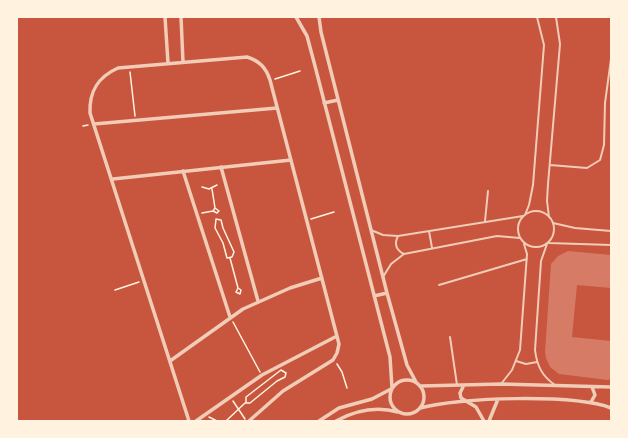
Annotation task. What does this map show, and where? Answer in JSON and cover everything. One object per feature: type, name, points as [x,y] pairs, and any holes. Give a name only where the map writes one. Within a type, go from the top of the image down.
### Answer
[{"type":"street","points":[[165,17],[168,63]]},
{"type":"street","points":[[181,17],[183,62]]},
{"type":"street","points":[[296,17],[307,36],[390,357],[392,389],[390,400],[392,405],[400,412]]},
{"type":"street","points":[[319,17],[321,32],[370,229],[407,365],[424,393],[424,401],[420,408]]},
{"type":"street","points":[[189,421],[113,179],[90,113],[90,101],[96,85],[107,73],[118,68],[247,57],[256,60],[264,67],[270,80],[339,344],[338,353],[333,360],[283,391],[247,421]]},
{"type":"street","points":[[324,103],[338,100]]},
{"type":"street","points":[[94,124],[277,108]]},
{"type":"street","points":[[113,179],[291,160]]},
{"type":"street","points":[[221,167],[258,301]]},
{"type":"street","points":[[183,171],[230,317]]},
{"type":"street","points":[[170,361],[230,317],[258,301],[290,288],[322,278]]},
{"type":"street","points":[[374,296],[387,293]]},
{"type":"street","points":[[196,421],[229,396],[262,375],[337,336]]},
{"type":"street","points":[[319,421],[339,408],[372,399],[392,389],[396,384],[406,380],[416,382]]},
{"type":"street","points":[[421,386],[501,384],[611,387]]},
{"type":"street","points":[[464,386],[460,393],[461,398],[476,406],[484,421]]},
{"type":"street","points":[[591,402],[595,395],[592,387]]},
{"type":"street","points":[[489,421],[498,399]]},
{"type":"street","points":[[336,421],[345,416],[370,409],[388,409],[407,414],[420,408],[438,403],[498,399],[591,402],[611,408]]},
{"type":"lane","points":[[501,384],[512,370],[520,350],[528,254],[517,229],[529,205],[533,185],[543,57],[542,33],[537,17]]},
{"type":"lane","points":[[555,385],[547,379],[537,362],[535,350],[542,261],[548,243],[554,235],[553,223],[549,217],[547,201],[560,44],[556,17]]},
{"type":"lane","points":[[550,165],[587,168],[600,160],[604,145],[605,103],[611,59]]},
{"type":"lane","points":[[485,222],[488,191]]},
{"type":"lane","points":[[370,229],[383,235],[398,236],[524,216],[538,211],[549,217]]},
{"type":"lane","points":[[553,223],[575,228],[611,231]]},
{"type":"lane","points":[[429,231],[432,248]]},
{"type":"lane","points":[[398,236],[395,244],[397,249],[404,254]]},
{"type":"lane","points":[[383,277],[391,264],[404,254],[497,236],[520,238]]},
{"type":"lane","points":[[524,244],[538,248],[548,243],[611,245]]},
{"type":"lane","points":[[439,285],[527,260]]},
{"type":"lane","points":[[450,337],[458,386]]},
{"type":"lane","points":[[516,361],[526,364],[537,362]]},
{"type":"path","points":[[129,66],[136,120]]},
{"type":"path","points":[[270,80],[300,71]]},
{"type":"path","points":[[202,187],[212,189],[217,185]]},
{"type":"path","points":[[212,189],[215,208],[214,211]]},
{"type":"path","points":[[215,208],[219,211],[217,213],[218,218],[221,220],[234,252],[233,256],[230,258]]},
{"type":"path","points":[[197,214],[214,211],[217,213]]},
{"type":"path","points":[[306,220],[334,212]]},
{"type":"path","points":[[218,218],[214,221],[215,228],[223,243],[225,255],[230,258],[238,288]]},
{"type":"path","points":[[115,290],[145,281]]},
{"type":"path","points":[[230,317],[262,375]]},
{"type":"path","points":[[333,360],[342,372],[347,388]]},
{"type":"path","points":[[226,421],[246,403],[250,403],[277,381],[285,377],[286,373],[281,370],[245,399],[246,403]]},
{"type":"path","points":[[229,396],[247,421]]},
{"type":"building","points":[[568,251],[611,255],[611,288],[577,285],[572,337],[611,341],[611,379],[608,380],[559,374],[550,367],[546,358],[545,352],[551,264],[558,256]]}]
